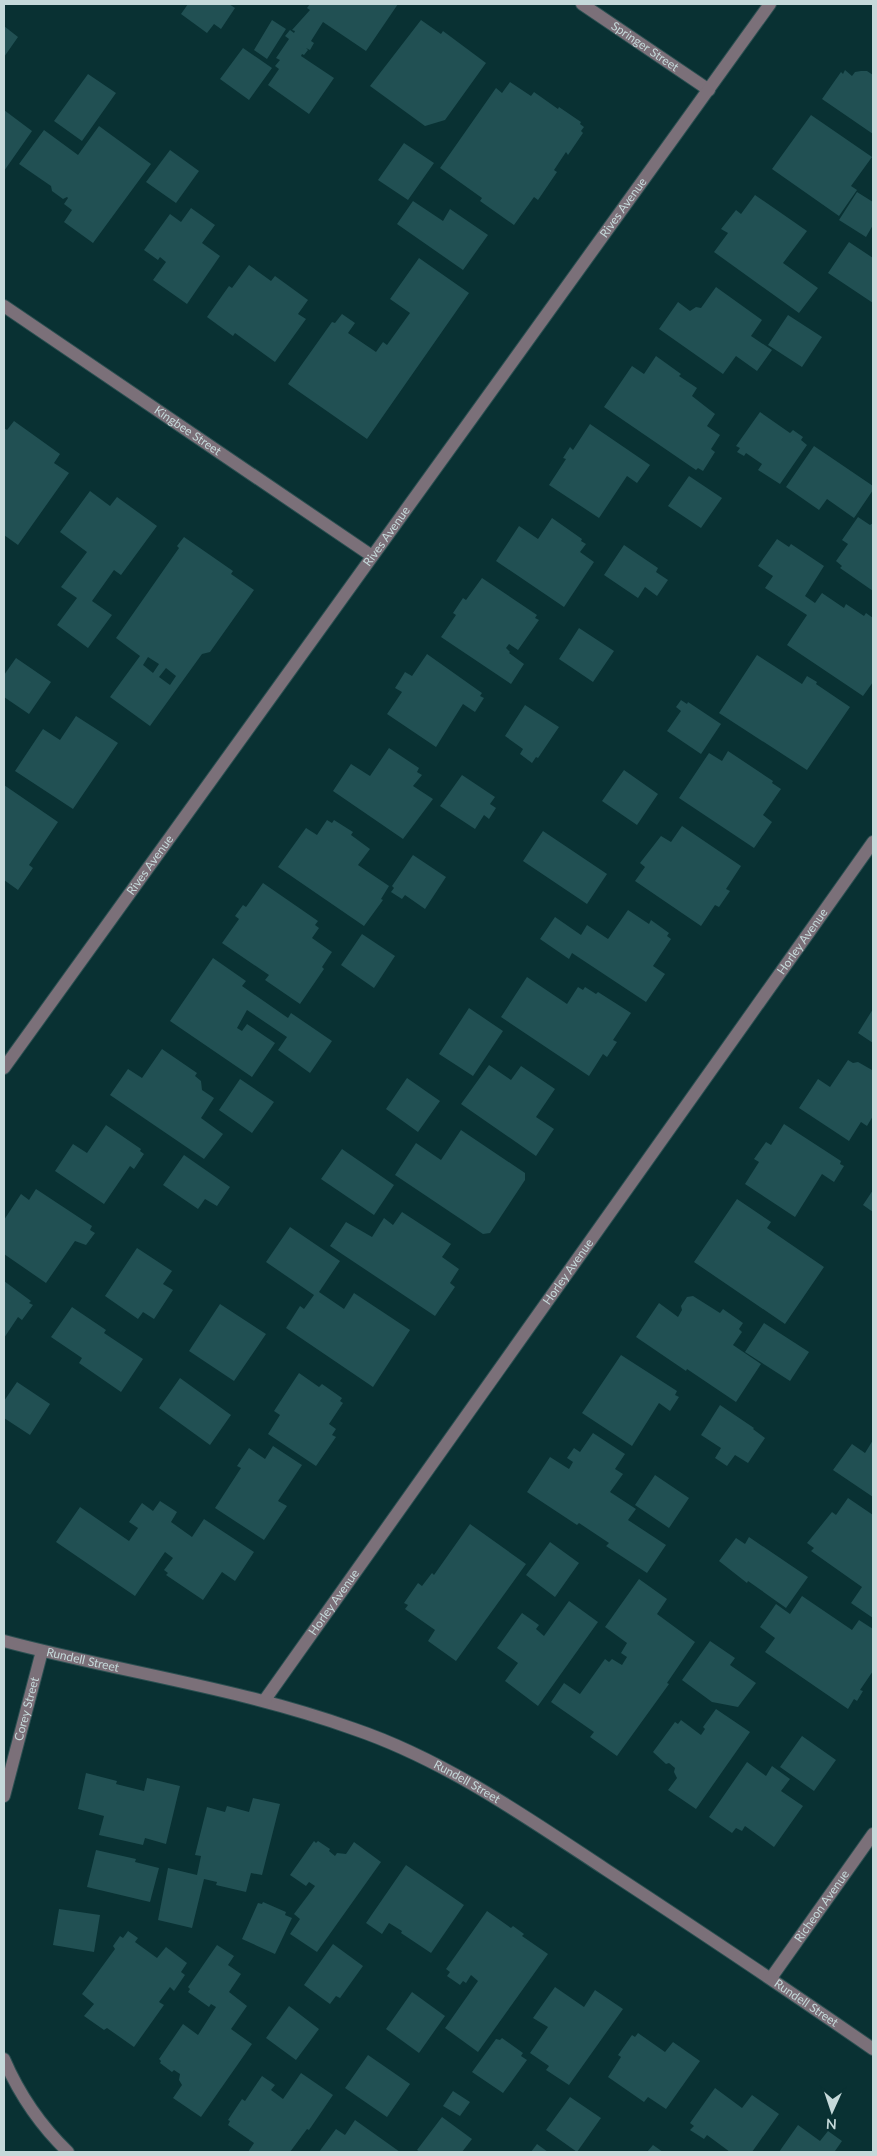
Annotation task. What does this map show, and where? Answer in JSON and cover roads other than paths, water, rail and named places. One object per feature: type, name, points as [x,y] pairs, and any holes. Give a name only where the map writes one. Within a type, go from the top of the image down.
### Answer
[{"type":"street","name":"Springer Street","points":[[582,4],[709,90]]},
{"type":"street","name":"Rives Avenue","points":[[4,1068],[770,4]]},
{"type":"street","name":"Kingbee Street","points":[[4,306],[372,556]]},
{"type":"street","name":"Horley Avenue","points":[[264,1701],[873,842]]},
{"type":"street","name":"Rundell Street","points":[[4,1641],[42,1652],[264,1701],[356,1729],[412,1753],[484,1792],[569,1845],[771,1978],[873,2049]]},
{"type":"street","name":"Corey Street","points":[[4,1796],[42,1652]]},
{"type":"street","name":"Richeon Avenue","points":[[771,1978],[873,1834]]},
{"type":"street","points":[[4,2059],[12,2078],[49,2134],[68,2152]]}]
